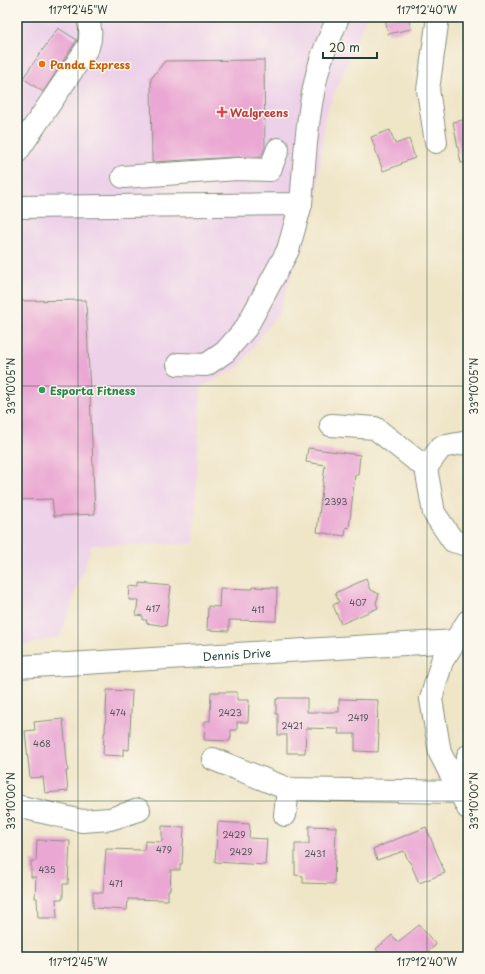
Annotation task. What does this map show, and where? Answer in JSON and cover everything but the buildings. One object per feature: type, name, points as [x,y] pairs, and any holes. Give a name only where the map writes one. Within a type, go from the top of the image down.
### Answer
[{"type":"street","points":[[17,152],[88,47],[91,35],[87,17]]},
{"type":"street","points":[[178,364],[206,365],[225,352],[246,328],[288,250],[301,204],[305,149],[312,98],[321,60],[338,17]]},
{"type":"street","points":[[436,142],[428,90],[438,17]]},
{"type":"street","points":[[123,177],[236,169],[270,170],[278,149]]},
{"type":"street","points":[[17,206],[301,204]]},
{"type":"street","points":[[331,425],[375,428],[426,468],[434,513],[453,541],[468,545]]},
{"type":"street","points":[[426,468],[442,447],[468,442]]},
{"type":"street","points":[[461,794],[440,753],[431,700],[442,661],[468,621]]},
{"type":"street","name":"Dennis Drive","points":[[17,667],[456,641]]},
{"type":"street","points":[[461,794],[468,756]]},
{"type":"street","points":[[213,759],[288,789],[461,794]]},
{"type":"street","points":[[285,815],[288,789]]},
{"type":"street","points":[[17,806],[82,822],[110,819],[139,810]]},
{"type":"shaded area","points":[[17,17],[366,17],[325,116],[315,210],[279,312],[239,367],[201,387],[194,544],[92,545],[60,637],[17,647]]},
{"type":"place","name":"Panda Express","points":[[42,64]]},
{"type":"place","name":"Walgreens","points":[[222,112]]},
{"type":"place","name":"Esporta Fitness","points":[[42,390]]}]
